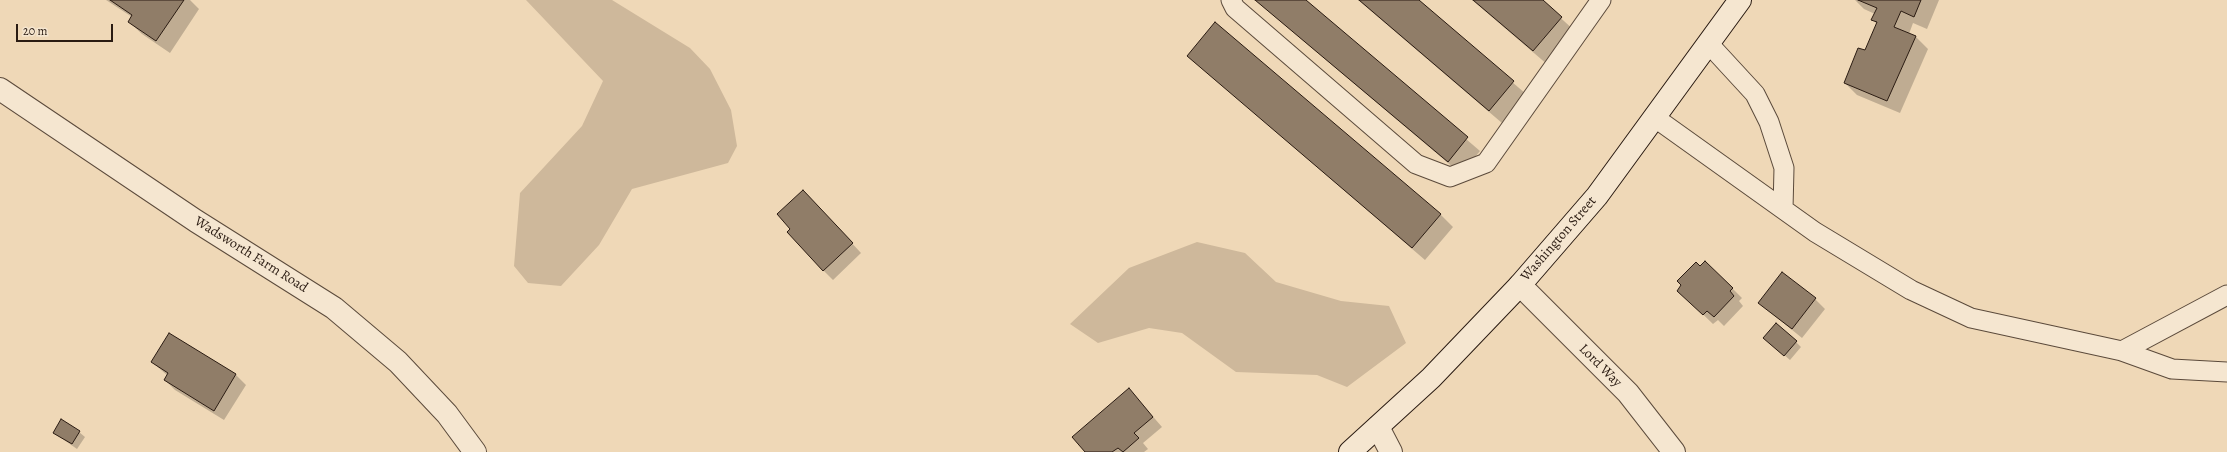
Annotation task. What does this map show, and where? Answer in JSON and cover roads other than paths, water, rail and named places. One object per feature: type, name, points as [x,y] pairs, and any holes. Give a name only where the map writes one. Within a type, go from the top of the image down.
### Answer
[{"type":"street","name":"Washington Street","points":[[1350,452],[1431,378],[1520,285],[1596,196],[1740,0]]},
{"type":"street","name":"Wadsworth Farm Road","points":[[0,89],[196,221],[334,308],[398,362],[446,414],[476,452]]},
{"type":"street","name":"Lord Way","points":[[1520,285],[1628,393],[1674,452]]},
{"type":"street","points":[[1378,427],[1391,452]]},
{"type":"lane","points":[[1231,0],[1235,8],[1416,164],[1450,177],[1486,163],[1601,0]]},
{"type":"lane","points":[[1708,43],[1755,94],[1769,122],[1784,168],[1783,209]]},
{"type":"lane","points":[[1654,117],[1815,232],[1912,290],[1971,318],[2122,351],[2172,369],[2227,372]]},
{"type":"lane","points":[[2122,351],[2227,294]]}]
